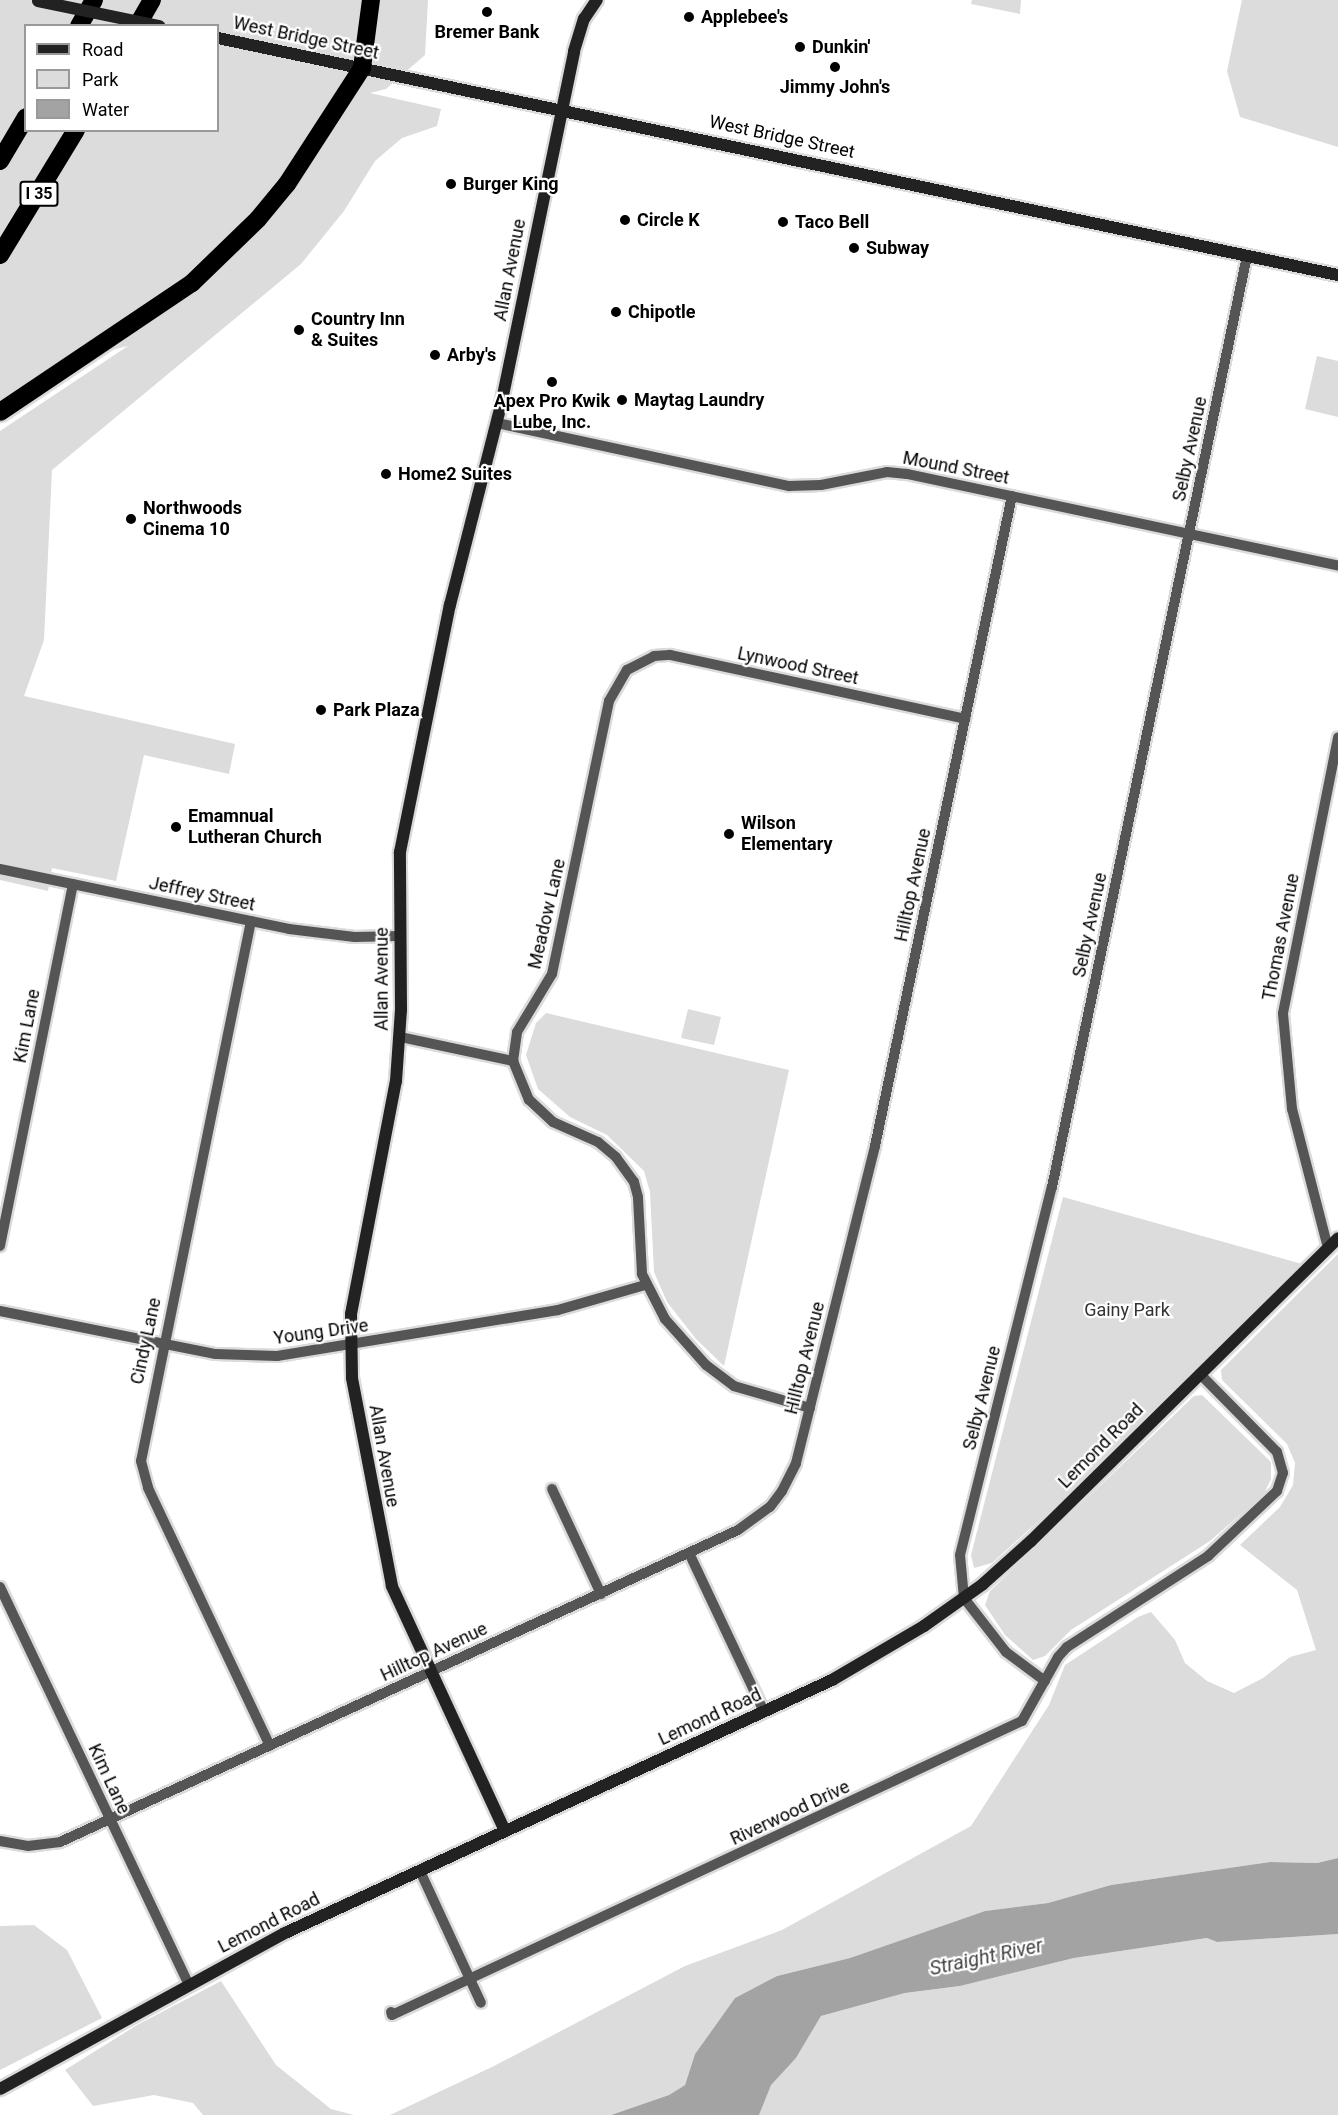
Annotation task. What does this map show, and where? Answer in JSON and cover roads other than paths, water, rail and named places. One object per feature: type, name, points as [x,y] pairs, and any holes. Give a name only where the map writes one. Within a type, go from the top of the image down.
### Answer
[{"type":"highway","points":[[80,24],[94,0]]},
{"type":"highway","points":[[138,24],[152,0]]},
{"type":"highway","points":[[0,412],[192,283],[228,251],[286,184],[362,68],[371,0]]},
{"type":"highway","name":"I 35","points":[[0,161],[24,120]]},
{"type":"highway","name":"I 35","points":[[0,255],[75,132]]},
{"type":"street","points":[[36,0],[150,24]]},
{"type":"street","name":"Allan Avenue","points":[[505,1831],[404,1618],[383,1554],[355,1400],[350,1345],[354,1283],[391,1110],[400,1037],[400,852],[450,605],[497,423],[579,31],[597,0]]},
{"type":"street","name":"West Bridge Street","points":[[219,38],[1338,275]]},
{"type":"street","name":"Selby Avenue","points":[[964,1598],[960,1555],[1052,1187],[1247,256]]},
{"type":"street","name":"Mound Street","points":[[497,423],[789,486],[821,485],[887,472],[1012,496],[1338,566]]},
{"type":"street","name":"Hilltop Avenue","points":[[0,1840],[47,1846],[110,1820],[738,1530],[770,1507],[793,1470],[875,1146],[1012,496]]},
{"type":"street","name":"Lynwood Street","points":[[627,670],[654,656],[670,656],[965,719]]},
{"type":"street","name":"Meadow Lane","points":[[627,670],[609,701],[552,974],[517,1032],[513,1061],[521,1087],[541,1113],[598,1142],[626,1168],[638,1197],[639,1255],[645,1285],[665,1319],[717,1375],[752,1393],[810,1408]]},
{"type":"street","name":"Thomas Avenue","points":[[1328,1248],[1292,1109],[1283,1013],[1338,736]]},
{"type":"street","name":"Jeffrey Street","points":[[0,869],[322,934],[400,936]]},
{"type":"street","name":"Kim Lane","points":[[0,1245],[73,884]]},
{"type":"street","name":"Cindy Lane","points":[[250,921],[141,1448],[143,1476],[270,1746]]},
{"type":"street","points":[[400,1037],[513,1061]]},
{"type":"street","name":"Lemond Road","points":[[0,2089],[285,1933],[764,1712],[879,1655],[964,1598],[1030,1541],[1338,1238]]},
{"type":"street","name":"Young Drive","points":[[0,1311],[162,1343],[246,1356],[350,1345],[558,1310],[645,1285]]},
{"type":"street","name":"Riverwood Drive","points":[[391,2012],[392,2015],[1011,1729],[1031,1711],[1045,1681],[1067,1647],[1208,1556],[1277,1491],[1283,1473],[1277,1452],[1200,1374]]},
{"type":"street","points":[[552,1489],[601,1594]]},
{"type":"street","points":[[689,1553],[764,1712]]},
{"type":"street","name":"Kim Lane","points":[[0,1587],[189,1985]]},
{"type":"street","points":[[964,1598],[1006,1652],[1045,1681]]},
{"type":"street","points":[[420,1870],[481,2003]]},
{"type":"water","name":"Straight River","points":[[1338,1858],[1338,1934],[1217,1942],[1207,1938],[1074,1958],[960,1986],[905,1993],[821,2016],[796,2058],[771,2085],[759,2115],[611,2115],[669,2095],[685,2085],[695,2054],[735,1998],[777,1976],[850,1958],[985,1911],[1048,1903],[1111,1885],[1270,1862],[1317,1863]]},
{"type":"place","name":"Bremer Bank","points":[[487,12]]},
{"type":"place","name":"Applebee's","points":[[689,17]]},
{"type":"place","name":"Dunkin'","points":[[800,47]]},
{"type":"place","name":"Jimmy John's","points":[[835,67]]},
{"type":"place","name":"Burger King","points":[[451,184]]},
{"type":"place","name":"Circle K","points":[[625,220]]},
{"type":"place","name":"Taco Bell","points":[[783,222]]},
{"type":"place","name":"Subway","points":[[854,248]]},
{"type":"place","name":"Chipotle","points":[[616,312]]},
{"type":"place","name":"Country Inn & Suites","points":[[299,330]]},
{"type":"place","name":"Arby's","points":[[435,355]]},
{"type":"place","name":"Apex Pro Kwik Lube, Inc.","points":[[552,382]]},
{"type":"place","name":"Maytag Laundry","points":[[622,400]]},
{"type":"place","name":"Home2 Suites","points":[[386,474]]},
{"type":"place","name":"Northwoods Cinema 10","points":[[131,519]]},
{"type":"place","name":"Park Plaza","points":[[321,710]]},
{"type":"place","name":"Emamnual Lutheran Church","points":[[176,827]]},
{"type":"place","name":"Wilson Elementary","points":[[729,834]]},
{"type":"park label","name":"Gainy Park","points":[[1127,1310]]}]
